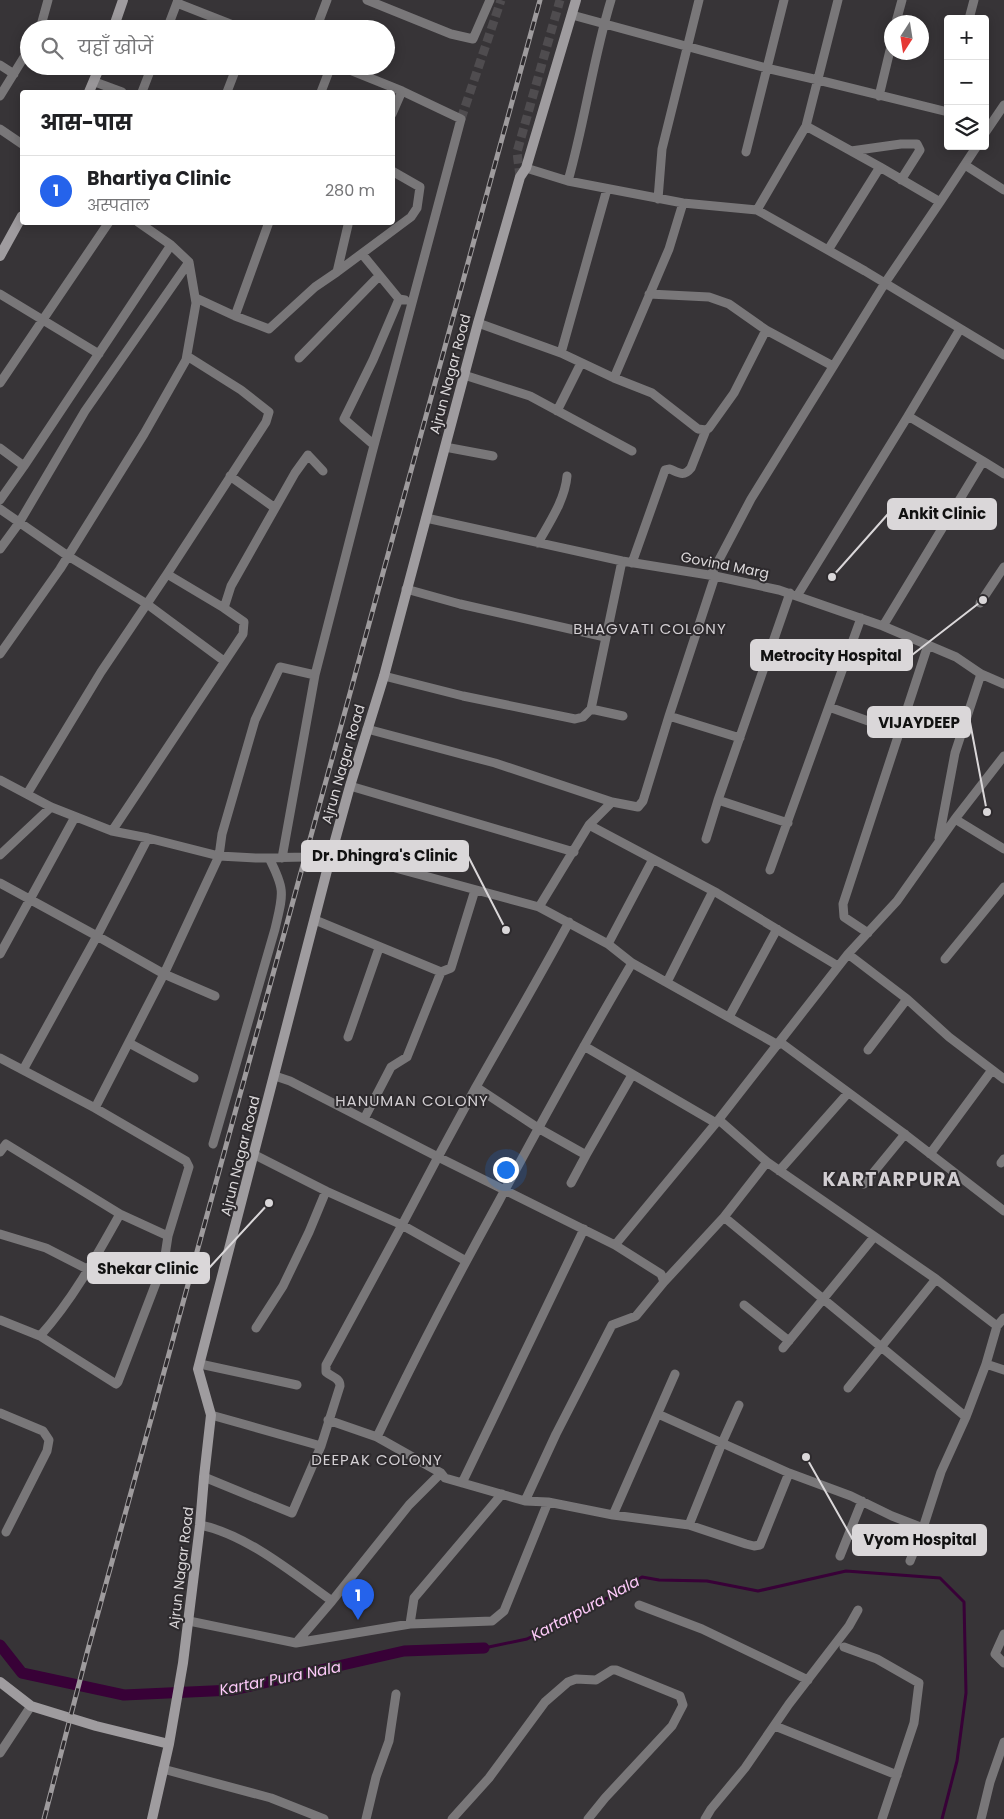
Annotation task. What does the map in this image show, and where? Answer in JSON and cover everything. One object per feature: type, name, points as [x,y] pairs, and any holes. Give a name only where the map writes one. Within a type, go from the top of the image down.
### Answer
[{"type":"street","points":[[42,20],[48,0]]},
{"type":"street","points":[[116,20],[123,0]]},
{"type":"street","points":[[319,20],[327,0]]},
{"type":"street","points":[[367,0],[451,34],[473,39],[490,0]]},
{"type":"street","name":"Ajrun Nagar Road","points":[[152,1819],[172,1731],[183,1664],[200,1525],[211,1415],[198,1369],[350,786],[384,676],[478,323],[520,177],[526,168],[576,0]]},
{"type":"street","points":[[568,181],[579,142],[604,23],[611,0]]},
{"type":"street","points":[[658,198],[662,149],[699,0]]},
{"type":"street","points":[[746,152],[784,0]]},
{"type":"street","points":[[757,210],[806,126],[838,0]]},
{"type":"street","points":[[898,15],[902,0]]},
{"type":"street","points":[[970,15],[974,0]]},
{"type":"street","points":[[170,20],[177,1],[222,20]]},
{"type":"street","points":[[572,15],[766,68],[879,96],[944,109]]},
{"type":"street","points":[[879,96],[888,60]]},
{"type":"street","points":[[0,96],[20,64]]},
{"type":"street","points":[[0,65],[14,74]]},
{"type":"street","points":[[90,90],[97,75]]},
{"type":"street","points":[[146,90],[150,75]]},
{"type":"street","points":[[228,90],[234,75]]},
{"type":"street","points":[[322,90],[328,75]]},
{"type":"street","points":[[282,858],[315,675],[461,119],[402,91],[362,75]]},
{"type":"street","points":[[95,82],[117,90]]},
{"type":"street","points":[[395,107],[402,91]]},
{"type":"street","points":[[989,122],[1004,105]]},
{"type":"street","points":[[806,126],[940,202]]},
{"type":"street","points":[[0,129],[20,143]]},
{"type":"street","points":[[851,151],[901,144],[917,144],[920,150],[901,180]]},
{"type":"street","points":[[367,729],[495,763],[612,802],[638,807],[643,801],[713,575],[751,499],[885,284],[974,150]]},
{"type":"street","points":[[965,165],[1004,190]]},
{"type":"street","points":[[828,250],[880,167]]},
{"type":"street","points":[[526,168],[568,181],[683,203],[757,210],[1004,355]]},
{"type":"street","points":[[196,298],[269,330],[316,287],[411,217],[417,208],[420,187],[395,173]]},
{"type":"street","points":[[561,354],[607,189]]},
{"type":"street","points":[[614,378],[669,249],[683,203]]},
{"type":"street","points":[[0,256],[20,220]]},
{"type":"street","points":[[0,382],[107,225]]},
{"type":"street","points":[[0,654],[68,556],[144,434],[186,360],[196,298],[189,262],[171,245],[142,225]]},
{"type":"street","points":[[235,316],[268,225]]},
{"type":"street","points":[[337,272],[346,225]]},
{"type":"street","points":[[0,500],[171,245]]},
{"type":"street","points":[[362,254],[400,299],[412,301]]},
{"type":"street","points":[[0,549],[19,523],[85,411],[189,262]]},
{"type":"street","points":[[298,358],[379,276]]},
{"type":"street","points":[[0,294],[99,354]]},
{"type":"street","points":[[649,294],[709,297],[728,304],[766,330],[833,366]]},
{"type":"street","points":[[374,445],[344,419],[400,299]]},
{"type":"street","points":[[478,323],[561,354],[652,393],[698,429],[706,430]]},
{"type":"street","points":[[706,839],[740,738],[793,594],[908,416],[960,329]]},
{"type":"street","points":[[632,563],[665,470],[670,469],[683,474],[687,473],[691,468],[706,430],[734,393],[766,330]]},
{"type":"street","points":[[27,794],[101,672],[266,422],[269,412],[241,390],[187,356]]},
{"type":"street","points":[[557,411],[582,363]]},
{"type":"street","points":[[464,375],[530,396],[632,451]]},
{"type":"street","points":[[908,416],[1004,474]]},
{"type":"street","points":[[445,447],[493,456]]},
{"type":"street","points":[[0,448],[24,466]]},
{"type":"street","points":[[224,608],[230,586],[295,474],[308,456],[323,471]]},
{"type":"street","points":[[883,626],[983,461]]},
{"type":"street","points":[[230,476],[275,508]]},
{"type":"street","points":[[538,543],[566,485],[567,476]]},
{"type":"street","points":[[0,509],[68,556],[147,604],[224,661]]},
{"type":"street","name":"Govind Marg","points":[[426,518],[632,563],[713,575],[793,594],[883,626],[928,645],[956,657],[981,674],[1004,684]]},
{"type":"street","points":[[384,676],[463,696],[574,719],[583,717],[591,708],[622,561]]},
{"type":"street","points":[[980,602],[1004,568]]},
{"type":"street","points":[[112,831],[243,634],[244,622],[167,574]]},
{"type":"street","points":[[406,589],[460,604],[605,637]]},
{"type":"street","points":[[770,870],[861,618]]},
{"type":"street","points":[[868,933],[844,917],[843,904],[928,645]]},
{"type":"street","points":[[95,1108],[164,974],[219,856],[222,834],[255,720],[280,667],[315,675]]},
{"type":"street","points":[[938,843],[955,753],[981,674]]},
{"type":"street","points":[[829,707],[899,732]]},
{"type":"street","points":[[591,708],[623,716]]},
{"type":"street","points":[[669,716],[740,738]]},
{"type":"street","points":[[615,1245],[717,1122],[838,966],[897,900],[955,819],[1004,756]]},
{"type":"street","points":[[0,780],[51,807],[112,831],[219,856],[282,858],[332,855],[366,860],[539,907],[608,944],[632,963],[779,1044],[905,1134],[1004,1211]]},
{"type":"street","points":[[350,786],[574,852]]},
{"type":"street","points":[[718,800],[788,823]]},
{"type":"street","points":[[539,907],[589,825],[612,802]]},
{"type":"street","points":[[0,855],[51,807]]},
{"type":"street","points":[[0,954],[75,817]]},
{"type":"street","points":[[955,819],[1004,849]]},
{"type":"street","points":[[589,825],[713,891],[838,966]]},
{"type":"street","points":[[23,1070],[97,936],[148,838]]},
{"type":"street","points":[[213,1144],[270,948],[282,897],[279,877],[269,858]]},
{"type":"street","points":[[608,944],[653,859]]},
{"type":"street","points":[[0,883],[164,974],[215,996]]},
{"type":"street","points":[[945,959],[1004,887]]},
{"type":"street","points":[[315,920],[441,972],[451,968],[475,890]]},
{"type":"street","points":[[667,982],[713,891]]},
{"type":"street","points":[[204,1477],[292,1513],[321,1446],[340,1382],[337,1378],[326,1372],[326,1365],[476,1087],[569,922]]},
{"type":"street","points":[[729,1017],[777,929]]},
{"type":"street","points":[[348,1037],[379,948]]},
{"type":"street","points":[[848,954],[907,999],[949,1037],[1004,1079]]},
{"type":"street","points":[[377,1437],[405,1377],[466,1261],[538,1128],[632,963]]},
{"type":"street","points":[[364,1119],[391,1067],[407,1057],[441,972]]},
{"type":"street","points":[[868,1050],[907,999]]},
{"type":"street","points":[[129,1043],[194,1078]]},
{"type":"street","points":[[584,1046],[717,1122],[766,1162],[936,1279],[997,1326]]},
{"type":"street","points":[[0,1058],[95,1108],[186,1161],[189,1166],[168,1236],[164,1262],[116,1384],[40,1336],[0,1320]]},
{"type":"street","points":[[930,1154],[992,1070]]},
{"type":"street","points":[[571,1183],[632,1075]]},
{"type":"street","points":[[274,1076],[290,1081],[615,1245],[661,1274],[664,1282]]},
{"type":"street","points":[[476,1087],[538,1128],[586,1155]]},
{"type":"street","points":[[779,1171],[848,1093]]},
{"type":"street","points":[[864,1184],[905,1134]]},
{"type":"street","points":[[0,1152],[3,1143],[120,1214],[168,1236]]},
{"type":"street","points":[[255,1155],[326,1191],[402,1225],[466,1261]]},
{"type":"street","points":[[525,1501],[556,1434],[612,1325],[636,1316],[664,1282],[724,1217],[766,1162]]},
{"type":"street","points":[[256,1328],[283,1286],[326,1191]]},
{"type":"street","points":[[40,1336],[89,1270],[120,1214]]},
{"type":"street","points":[[724,1217],[880,1348],[966,1417]]},
{"type":"street","points":[[462,1483],[584,1229]]},
{"type":"street","points":[[0,1234],[46,1248],[89,1270]]},
{"type":"street","points":[[744,1305],[786,1344],[874,1237]]},
{"type":"street","points":[[848,1388],[936,1279]]},
{"type":"street","points":[[910,1561],[924,1528],[941,1472],[966,1417],[986,1364],[997,1326],[1004,1318]]},
{"type":"street","points":[[200,1364],[297,1385]]},
{"type":"street","points":[[986,1364],[1004,1370]]},
{"type":"street","points":[[612,1515],[675,1374]]},
{"type":"street","points":[[688,1525],[740,1405]]},
{"type":"street","points":[[0,1413],[43,1431],[49,1440],[47,1451],[6,1532]]},
{"type":"street","points":[[658,1414],[788,1473],[862,1501],[892,1516],[924,1528]]},
{"type":"street","points":[[211,1415],[321,1446]]},
{"type":"street","points":[[328,1420],[377,1437],[441,1473],[445,1478],[525,1501],[548,1502],[612,1515],[688,1525],[754,1546],[760,1545],[788,1473]]},
{"type":"street","points":[[296,1643],[409,1505],[441,1473]]},
{"type":"street","points":[[410,1624],[414,1598],[502,1494]]},
{"type":"street","points":[[840,1556],[862,1501]]},
{"type":"street","points":[[188,1621],[296,1643],[410,1624],[492,1621],[504,1611],[548,1502]]},
{"type":"street","points":[[200,1525],[216,1528],[265,1554],[332,1601]]},
{"type":"street","points":[[639,1604],[702,1628],[808,1680]]},
{"type":"street","points":[[704,1819],[745,1768],[849,1626],[858,1610]]},
{"type":"street","points":[[1004,1634],[996,1654],[1004,1663]]},
{"type":"street","points":[[844,1647],[877,1659],[919,1683],[914,1723],[882,1819]]},
{"type":"street","points":[[452,1819],[489,1778],[545,1702],[568,1682],[576,1679],[596,1680],[612,1670],[616,1670],[680,1696],[683,1705],[672,1726],[588,1819]]},
{"type":"street","points":[[0,1682],[31,1706],[96,1726],[169,1744]]},
{"type":"street","points":[[366,1819],[376,1777],[389,1741],[396,1694]]},
{"type":"street","points":[[1,1746],[31,1706]]},
{"type":"street","points":[[774,1726],[897,1775]]},
{"type":"street","points":[[981,1819],[990,1782],[1004,1742]]},
{"type":"street","points":[[163,1769],[271,1798],[324,1819]]},
{"type":"waterway","name":"Kartarpura Nala","points":[[484,1648],[527,1639],[611,1596],[642,1577],[659,1580],[707,1581],[758,1591],[846,1571],[940,1578],[964,1602],[966,1693],[957,1761],[942,1819]]},
{"type":"waterway","name":"Kartar Pura Nala","points":[[0,1645],[22,1673],[124,1695],[233,1690],[404,1651],[484,1648]]},
{"type":"tunnel","points":[[461,119],[501,0]]},
{"type":"tunnel","points":[[520,177],[517,152],[560,0]]},
{"type":"railway","points":[[44,1819],[87,1653],[540,0]]},
{"type":"place","name":"Ankit Clinic","points":[[832,577]]},
{"type":"place","name":"Metrocity Hospital","points":[[983,600]]},
{"type":"place","name":"VIJAYDEEP","points":[[987,812]]},
{"type":"place","name":"Dr. Dhingra's Clinic","points":[[506,930]]},
{"type":"place","name":"Shekar Clinic","points":[[269,1203]]},
{"type":"place","name":"Vyom Hospital","points":[[806,1457]]},
{"type":"place","name":"Bhartiya Clinic","points":[[358,1620]]},
{"type":"district","name":"BHAGVATI COLONY","points":[[650,628]]},
{"type":"district","name":"HANUMAN COLONY","points":[[412,1100]]},
{"type":"district","name":"KARTARPURA","points":[[892,1179]]},
{"type":"district","name":"DEEPAK COLONY","points":[[377,1459]]}]
